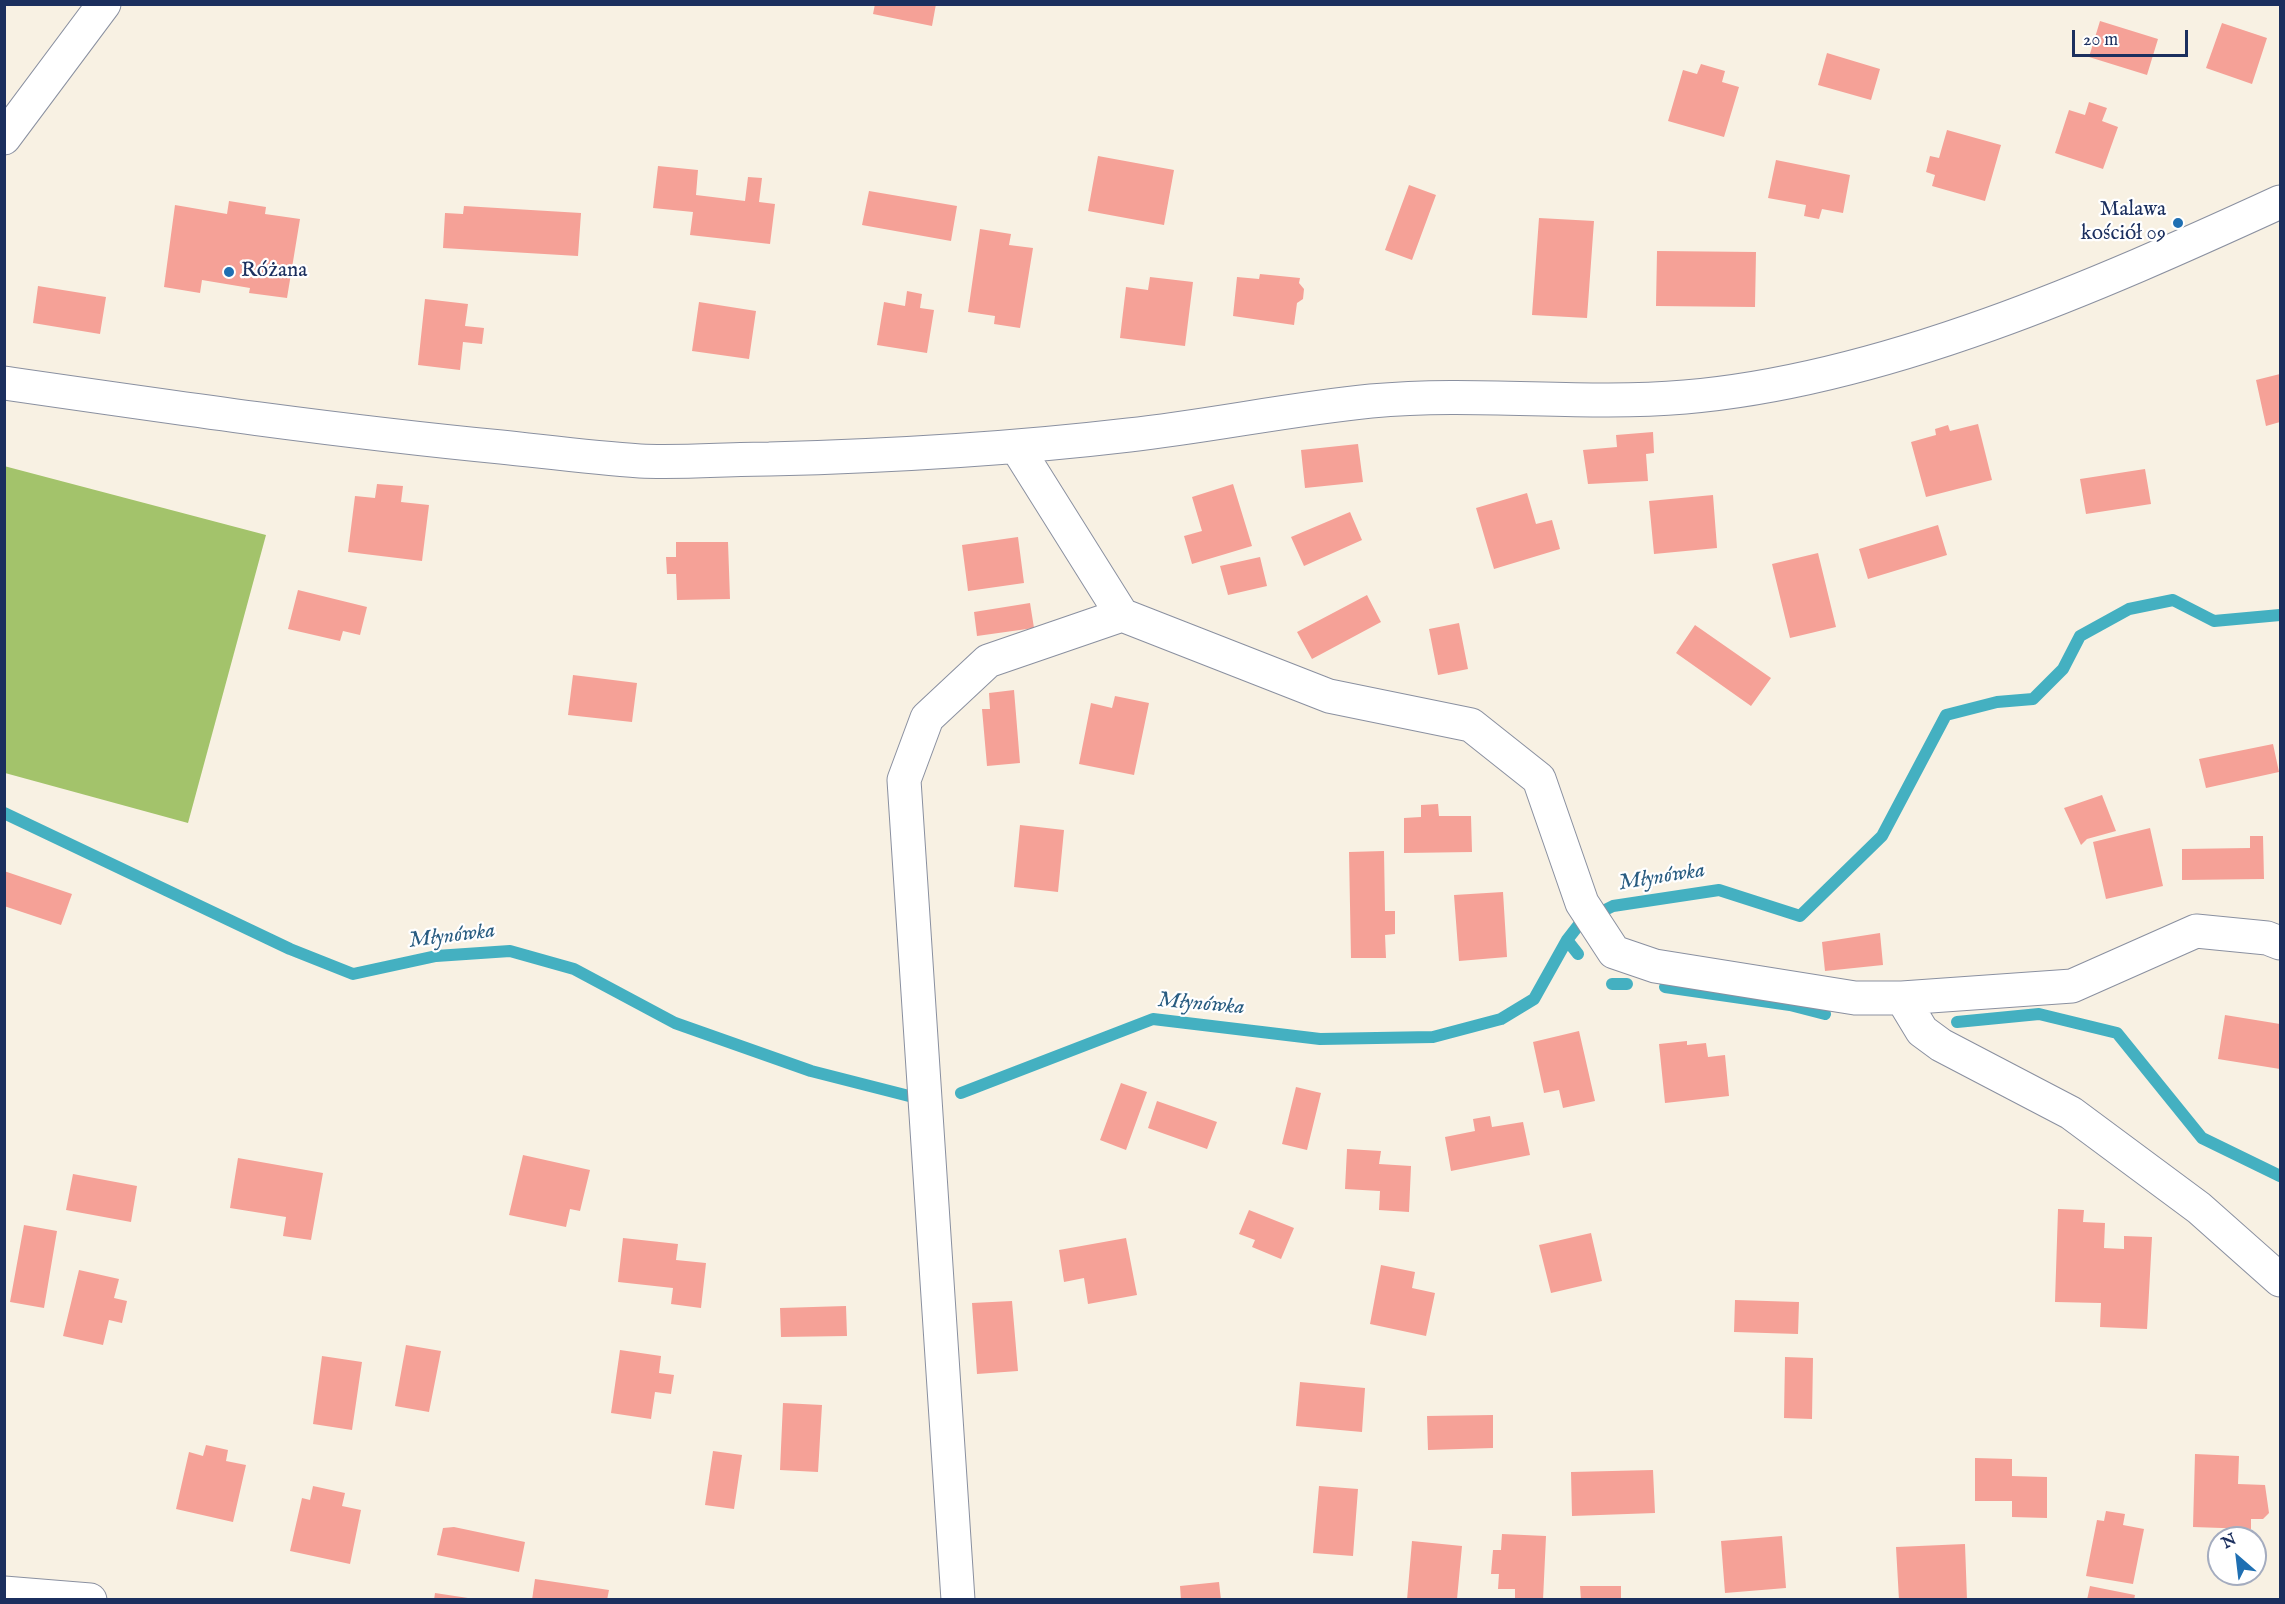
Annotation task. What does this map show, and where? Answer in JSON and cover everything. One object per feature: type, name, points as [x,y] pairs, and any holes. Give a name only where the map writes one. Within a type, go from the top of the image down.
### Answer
[{"type":"street","points":[[4,138],[104,4]]},
{"type":"street","points":[[4,383],[416,439],[643,461],[845,457],[1016,446],[1130,435],[1330,405],[1406,398],[1664,398],[1767,386],[1857,366],[1954,336],[2141,265],[2280,202]]},
{"type":"street","points":[[1016,446],[1122,615],[1329,696],[1471,725],[1539,779],[1582,903],[1614,952],[1655,966],[1855,998],[1902,998],[2072,986],[2196,931],[2266,938],[2280,943]]},
{"type":"street","points":[[958,1599],[904,780],[927,718],[988,661],[1122,615]]},
{"type":"street","points":[[1902,998],[1923,1031],[1932,1038],[2071,1113],[2199,1208],[2280,1280]]},
{"type":"street","points":[[4,1593],[90,1599]]},
{"type":"green space","points":[[4,466],[266,535],[188,823],[5,773]]},
{"type":"building","points":[[875,4],[936,4],[932,26],[873,14]]},
{"type":"building","points":[[2100,21],[2158,39],[2147,75],[2089,57]]},
{"type":"building","points":[[2222,23],[2267,38],[2252,84],[2206,68]]},
{"type":"building","points":[[1827,53],[1880,69],[1871,100],[1818,85]]},
{"type":"building","points":[[1701,64],[1725,71],[1722,82],[1739,87],[1724,137],[1668,121],[1683,70],[1697,74]]},
{"type":"building","points":[[2089,102],[2107,108],[2102,121],[2118,127],[2103,169],[2055,153],[2069,110],[2085,115]]},
{"type":"building","points":[[1947,130],[2001,145],[1985,201],[1932,186],[1935,175],[1926,172],[1930,156],[1939,158]]},
{"type":"building","points":[[1098,156],[1174,170],[1164,225],[1088,211]]},
{"type":"building","points":[[1776,160],[1850,175],[1843,213],[1822,209],[1819,219],[1804,216],[1806,205],[1768,198]]},
{"type":"building","points":[[658,166],[698,170],[696,195],[745,201],[748,177],[762,178],[759,202],[775,204],[770,244],[690,235],[693,212],[653,208]]},
{"type":"building","points":[[1409,185],[1436,195],[1412,260],[1385,250]]},
{"type":"building","points":[[869,191],[957,206],[951,241],[862,225]]},
{"type":"building","points":[[229,201],[266,207],[265,214],[300,219],[287,298],[249,293],[250,288],[202,280],[200,293],[164,287],[175,205],[227,214]]},
{"type":"building","points":[[464,206],[581,213],[578,256],[443,248],[445,213],[463,214]]},
{"type":"building","points":[[1539,218],[1594,221],[1587,318],[1532,315]]},
{"type":"building","points":[[980,229],[1011,234],[1009,245],[1033,248],[1020,328],[994,324],[995,316],[968,312]]},
{"type":"building","points":[[1657,251],[1756,252],[1755,307],[1656,306]]},
{"type":"building","points":[[1260,274],[1300,278],[1299,283],[1304,289],[1303,299],[1297,303],[1294,325],[1233,316],[1237,277],[1259,279]]},
{"type":"building","points":[[1150,277],[1193,282],[1185,346],[1120,338],[1126,287],[1148,290]]},
{"type":"building","points":[[38,286],[106,297],[100,334],[33,323]]},
{"type":"building","points":[[907,291],[922,294],[920,308],[934,310],[927,353],[877,345],[884,302],[905,306]]},
{"type":"building","points":[[425,299],[468,304],[465,326],[484,328],[482,344],[463,342],[460,370],[418,365]]},
{"type":"building","points":[[699,302],[756,311],[749,359],[692,351]]},
{"type":"building","points":[[2280,374],[2280,422],[2266,426],[2256,380]]},
{"type":"building","points":[[1978,424],[1992,480],[1926,497],[1911,442],[1936,435],[1935,429],[1948,425],[1950,431]]},
{"type":"building","points":[[1653,432],[1654,453],[1646,454],[1648,481],[1588,484],[1583,450],[1617,447],[1616,435]]},
{"type":"building","points":[[1358,444],[1363,482],[1305,488],[1301,450]]},
{"type":"building","points":[[2145,469],[2151,504],[2086,514],[2080,479]]},
{"type":"building","points":[[377,484],[403,486],[401,502],[429,505],[422,561],[348,552],[355,496],[375,498]]},
{"type":"building","points":[[1233,484],[1252,546],[1192,564],[1184,536],[1202,531],[1192,497]]},
{"type":"building","points":[[1527,493],[1536,524],[1552,520],[1560,549],[1494,569],[1476,508]]},
{"type":"building","points":[[1713,495],[1717,548],[1654,554],[1649,501]]},
{"type":"building","points":[[1350,512],[1362,540],[1304,566],[1291,537]]},
{"type":"building","points":[[1938,525],[1947,555],[1868,579],[1859,549]]},
{"type":"building","points":[[1018,537],[1024,583],[968,591],[962,545]]},
{"type":"building","points":[[676,542],[728,542],[730,599],[677,600],[676,574],[667,574],[666,557],[676,557]]},
{"type":"building","points":[[1818,553],[1836,627],[1790,638],[1772,564]]},
{"type":"building","points":[[1260,557],[1267,586],[1228,595],[1220,566]]},
{"type":"building","points":[[298,590],[367,607],[360,635],[343,631],[340,641],[288,629]]},
{"type":"building","points":[[1367,595],[1381,622],[1312,659],[1297,632]]},
{"type":"building","points":[[1030,603],[1034,628],[977,636],[974,612]]},
{"type":"building","points":[[1459,623],[1468,669],[1438,675],[1429,629]]},
{"type":"building","points":[[1695,625],[1771,678],[1751,706],[1676,653]]},
{"type":"building","points":[[573,675],[637,683],[632,722],[568,715]]},
{"type":"building","points":[[1014,690],[1020,763],[987,766],[982,709],[990,709],[989,693]]},
{"type":"building","points":[[1115,696],[1149,703],[1134,775],[1079,764],[1091,703],[1112,708]]},
{"type":"building","points":[[2273,744],[2279,772],[2206,788],[2199,759]]},
{"type":"building","points":[[2102,795],[2116,831],[2087,839],[2081,845],[2064,808]]},
{"type":"building","points":[[1438,804],[1439,816],[1471,816],[1472,852],[1404,853],[1404,818],[1421,817],[1421,805]]},
{"type":"building","points":[[1020,825],[1064,830],[1058,892],[1014,887]]},
{"type":"building","points":[[2150,828],[2163,886],[2106,899],[2093,842]]},
{"type":"building","points":[[2250,836],[2263,836],[2264,879],[2182,880],[2182,849],[2250,848]]},
{"type":"building","points":[[1384,851],[1385,911],[1395,911],[1395,934],[1385,935],[1386,958],[1351,958],[1349,852]]},
{"type":"building","points":[[4,871],[72,894],[61,925],[4,906]]},
{"type":"building","points":[[1503,892],[1507,957],[1459,961],[1454,895]]},
{"type":"building","points":[[1880,933],[1883,965],[1825,971],[1822,942]]},
{"type":"building","points":[[2225,1015],[2280,1024],[2280,1069],[2218,1059]]},
{"type":"building","points":[[1579,1031],[1595,1101],[1563,1108],[1559,1090],[1544,1093],[1533,1042]]},
{"type":"building","points":[[1687,1041],[1687,1045],[1706,1043],[1708,1057],[1725,1055],[1729,1096],[1665,1103],[1659,1044]]},
{"type":"building","points":[[1121,1083],[1147,1092],[1126,1150],[1100,1140]]},
{"type":"building","points":[[1296,1087],[1321,1093],[1307,1150],[1282,1144]]},
{"type":"building","points":[[1157,1101],[1217,1122],[1207,1149],[1148,1128]]},
{"type":"building","points":[[1490,1116],[1492,1127],[1523,1122],[1530,1155],[1451,1171],[1445,1137],[1475,1131],[1473,1119]]},
{"type":"building","points":[[1347,1149],[1381,1151],[1379,1164],[1411,1166],[1409,1212],[1379,1210],[1380,1191],[1345,1189]]},
{"type":"building","points":[[523,1155],[590,1170],[580,1211],[570,1209],[566,1227],[509,1215]]},
{"type":"building","points":[[238,1158],[323,1173],[311,1240],[283,1236],[286,1217],[230,1208]]},
{"type":"building","points":[[73,1174],[137,1186],[131,1222],[66,1210]]},
{"type":"building","points":[[2058,1209],[2084,1210],[2083,1222],[2105,1223],[2104,1248],[2124,1249],[2124,1236],[2152,1237],[2147,1329],[2100,1327],[2101,1303],[2055,1302]]},
{"type":"building","points":[[1249,1210],[1294,1228],[1281,1259],[1252,1247],[1255,1240],[1239,1234]]},
{"type":"building","points":[[24,1225],[57,1231],[44,1308],[10,1302]]},
{"type":"building","points":[[1591,1233],[1602,1281],[1551,1293],[1539,1245]]},
{"type":"building","points":[[623,1238],[678,1244],[676,1260],[706,1263],[701,1308],[671,1304],[673,1288],[618,1282]]},
{"type":"building","points":[[1126,1238],[1137,1295],[1088,1304],[1084,1278],[1064,1282],[1059,1250]]},
{"type":"building","points":[[1381,1265],[1415,1272],[1412,1288],[1435,1293],[1426,1336],[1370,1324]]},
{"type":"building","points":[[79,1270],[119,1279],[114,1298],[127,1301],[122,1323],[109,1320],[103,1345],[63,1336]]},
{"type":"building","points":[[1735,1300],[1799,1302],[1798,1334],[1734,1332]]},
{"type":"building","points":[[1012,1301],[1018,1371],[977,1374],[972,1303]]},
{"type":"building","points":[[846,1306],[847,1336],[781,1337],[780,1308]]},
{"type":"building","points":[[406,1345],[441,1351],[429,1412],[395,1406]]},
{"type":"building","points":[[620,1350],[661,1356],[659,1373],[674,1375],[671,1394],[655,1392],[651,1419],[611,1413]]},
{"type":"building","points":[[322,1356],[362,1362],[352,1430],[313,1424]]},
{"type":"building","points":[[1785,1357],[1813,1358],[1812,1419],[1784,1418]]},
{"type":"building","points":[[1300,1382],[1365,1388],[1362,1432],[1296,1426]]},
{"type":"building","points":[[783,1403],[822,1405],[818,1472],[780,1470]]},
{"type":"building","points":[[1493,1415],[1493,1448],[1428,1450],[1427,1416]]},
{"type":"building","points":[[206,1445],[228,1450],[226,1461],[246,1465],[233,1522],[176,1509],[189,1452],[203,1456]]},
{"type":"building","points":[[713,1451],[742,1455],[734,1509],[705,1505]]},
{"type":"building","points":[[2195,1454],[2239,1456],[2238,1484],[2265,1485],[2269,1513],[2263,1519],[2251,1519],[2251,1526],[2193,1527]]},
{"type":"building","points":[[1975,1458],[2012,1459],[2012,1476],[2047,1477],[2047,1518],[2012,1517],[2012,1501],[1975,1501]]},
{"type":"building","points":[[1653,1470],[1655,1513],[1572,1516],[1571,1472]]},
{"type":"building","points":[[313,1486],[345,1493],[342,1506],[361,1510],[350,1564],[290,1551],[302,1498],[310,1500]]},
{"type":"building","points":[[1319,1486],[1358,1489],[1353,1556],[1313,1553]]},
{"type":"building","points":[[2106,1511],[2125,1514],[2123,1525],[2144,1529],[2133,1584],[2086,1576],[2097,1520],[2104,1521]]},
{"type":"building","points":[[454,1527],[525,1542],[519,1572],[437,1555],[443,1528]]},
{"type":"building","points":[[1502,1534],[1546,1536],[1543,1600],[1515,1600],[1515,1589],[1498,1589],[1499,1574],[1491,1574],[1493,1550],[1501,1550]]},
{"type":"building","points":[[1782,1536],[1786,1588],[1725,1593],[1721,1541]]},
{"type":"building","points":[[1412,1541],[1462,1546],[1457,1599],[1407,1600]]},
{"type":"building","points":[[1965,1544],[1967,1600],[1899,1600],[1896,1547]]},
{"type":"building","points":[[535,1579],[609,1590],[607,1600],[532,1600]]},
{"type":"building","points":[[1219,1582],[1221,1600],[1181,1600],[1180,1586]]},
{"type":"building","points":[[1580,1586],[1621,1586],[1621,1600],[1581,1600]]},
{"type":"building","points":[[2090,1586],[2135,1595],[2134,1600],[2087,1600]]},
{"type":"building","points":[[435,1593],[468,1598],[468,1600],[434,1600]]},
{"type":"waterway","name":"Młynówka","points":[[961,1093],[1153,1019],[1320,1039],[1433,1037],[1501,1019],[1534,999],[1567,940],[1581,922],[1613,906],[1719,890],[1800,916],[1882,836],[1946,715],[1997,702],[2033,699],[2063,669],[2080,636],[2129,609],[2173,600],[2214,621],[2280,615]]},
{"type":"waterway","name":"Młynówka","points":[[4,813],[290,949],[353,974],[436,956],[510,951],[574,969],[675,1023],[811,1071],[913,1097]]},
{"type":"waterway","points":[[1567,940],[1578,954]]},
{"type":"waterway","points":[[1612,984],[1627,984]]},
{"type":"waterway","points":[[1665,987],[1790,1005],[1825,1014]]},
{"type":"waterway","points":[[1957,1022],[2039,1014],[2117,1033],[2202,1138],[2280,1176]]},
{"type":"place","name":"Malawa kościół 09","points":[[2178,223]]},
{"type":"place","name":"Różana","points":[[229,272]]}]
